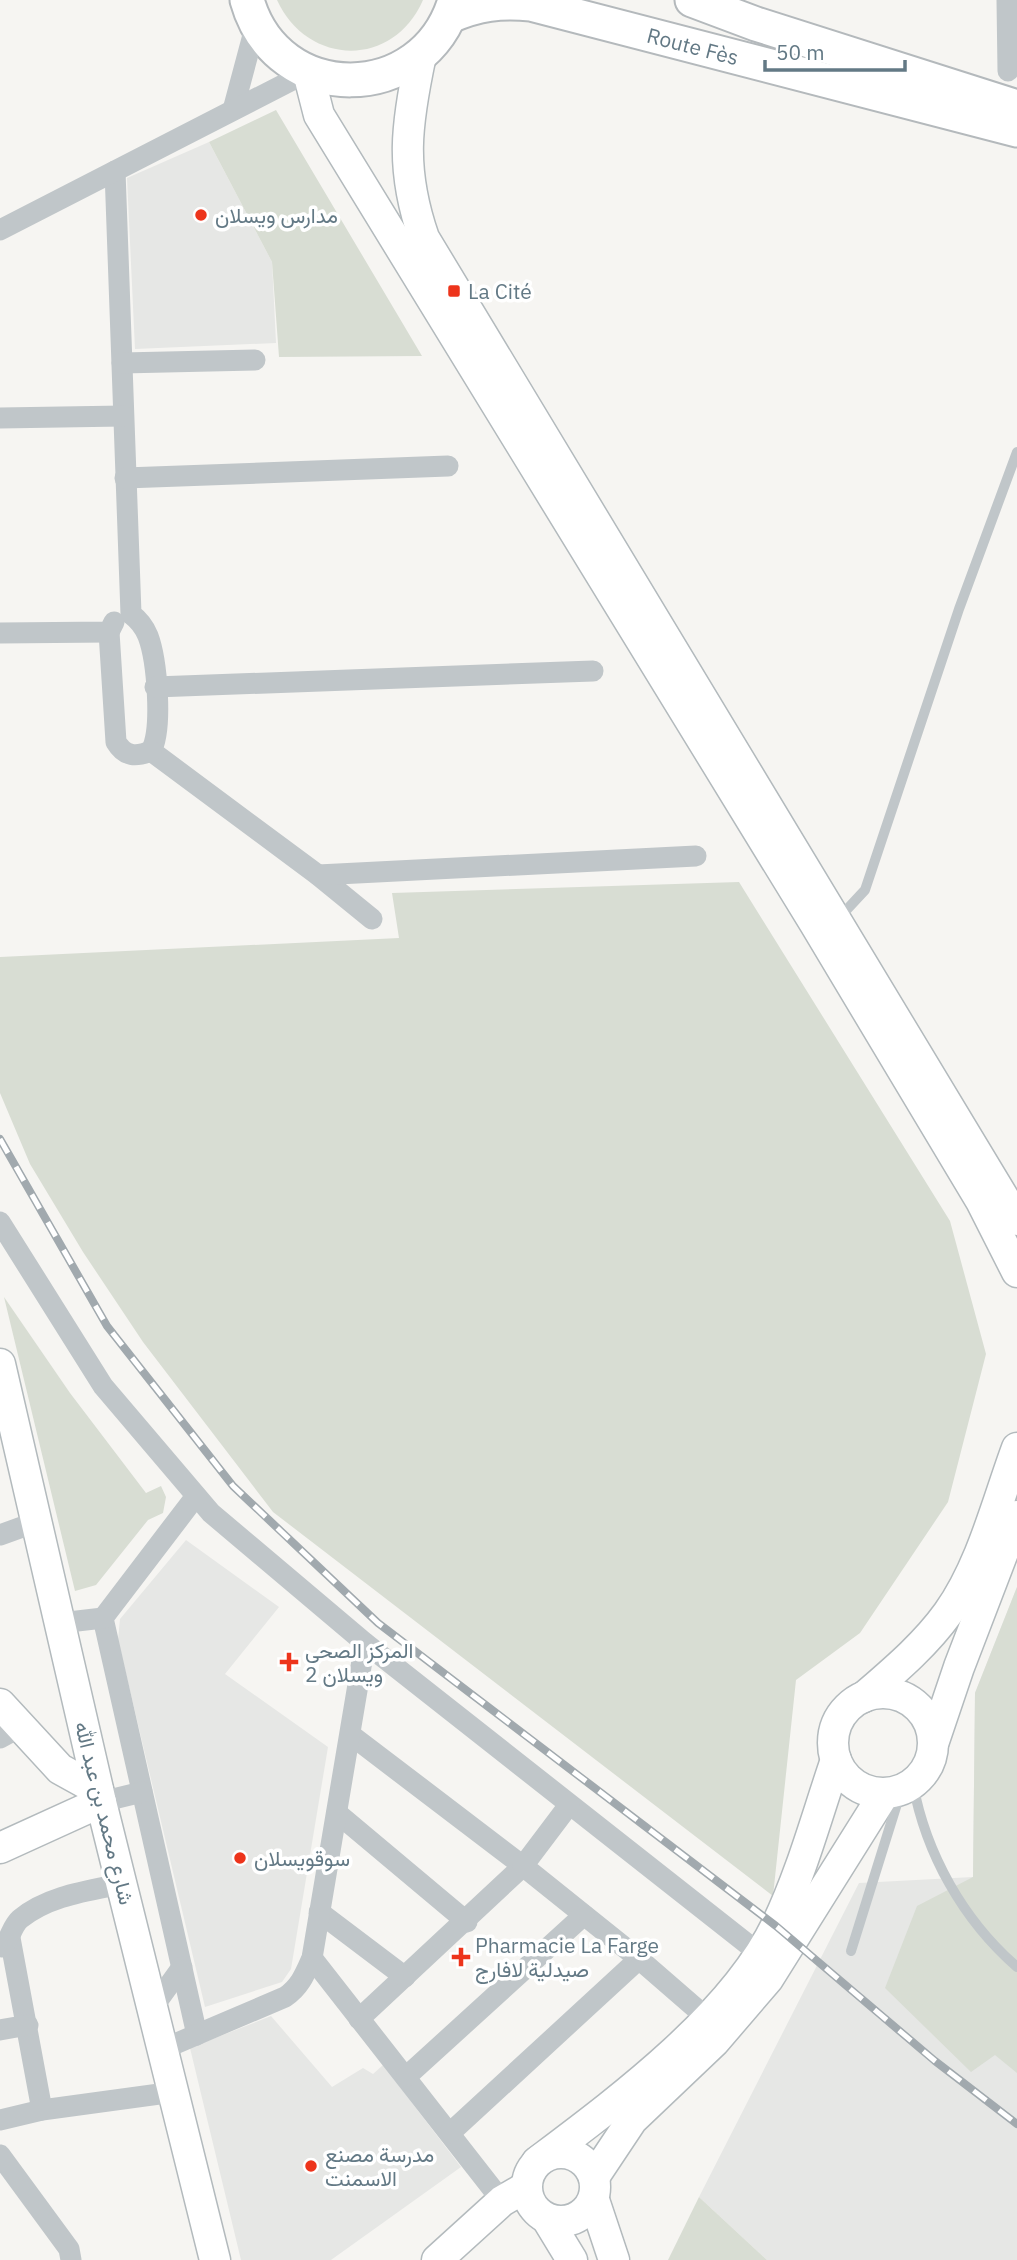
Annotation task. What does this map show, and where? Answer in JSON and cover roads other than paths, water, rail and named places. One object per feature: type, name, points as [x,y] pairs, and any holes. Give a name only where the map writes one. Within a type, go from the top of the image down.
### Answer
[{"type":"main road","name":"Route Fès","points":[[692,0],[755,18],[1017,107]]},
{"type":"main road","name":"Route Fès","points":[[252,12],[265,38],[282,54],[309,72],[354,81],[383,76],[421,55],[452,8],[504,1],[531,4],[1017,130]]},
{"type":"street","points":[[1007,0],[1008,71]]},
{"type":"street","points":[[233,110],[252,12]]},
{"type":"street","points":[[421,55],[410,105],[407,161],[412,205],[424,238],[838,919],[1009,1231],[1017,1272]]},
{"type":"street","points":[[0,230],[309,72],[318,114],[397,248],[815,924],[1009,1231]]},
{"type":"street","points":[[115,171],[131,614],[141,623],[150,643],[157,741],[151,751],[131,755],[121,751],[116,742],[108,632],[113,622],[131,614]]},
{"type":"street","points":[[122,363],[255,360]]},
{"type":"street","points":[[0,418],[123,416]]},
{"type":"street","points":[[125,478],[448,467]]},
{"type":"street","points":[[0,633],[108,632]]},
{"type":"street","points":[[155,687],[593,671]]},
{"type":"street","points":[[151,751],[318,875],[372,919]]},
{"type":"street","points":[[318,875],[696,856]]},
{"type":"street","points":[[0,1222],[103,1386],[211,1513],[365,1643],[760,1954]]},
{"type":"street","name":"شارع محمد بن عبد الله","points":[[0,1364],[99,1796],[154,2006],[215,2260]]},
{"type":"street","points":[[437,2260],[477,2225],[530,2196],[644,2076],[707,2018],[760,1954],[795,1883],[835,1760],[833,1745],[837,1723],[851,1705],[864,1697],[925,1640],[949,1611],[971,1573],[1017,1448]]},
{"type":"street","points":[[60,1623],[103,1618],[196,1496]]},
{"type":"street","points":[[312,1958],[450,2133],[530,2196],[572,2221],[585,2213],[594,2188],[632,2120],[714,2042],[768,1979],[899,1790],[929,1765],[934,1741],[959,1667],[1017,1516]]},
{"type":"street","points":[[0,1535],[36,1522]]},
{"type":"street","points":[[103,1618],[197,2035]]},
{"type":"street","points":[[163,2049],[285,1997],[296,1990],[312,1958],[365,1643]]},
{"type":"street","points":[[864,1697],[879,1693],[896,1694],[911,1700],[923,1711],[931,1726],[934,1741]]},
{"type":"street","points":[[0,1704],[10,1733],[99,1796]]},
{"type":"street","points":[[351,1735],[584,1914],[707,2018]]},
{"type":"street","points":[[835,1760],[854,1785],[868,1792],[899,1790]]},
{"type":"street","points":[[0,1847],[99,1796],[142,1792]]},
{"type":"street","points":[[359,2019],[467,1922],[523,1866],[569,1805]]},
{"type":"street","points":[[337,1813],[467,1922]]},
{"type":"street","points":[[42,2109],[28,2025],[5,1943],[20,1919],[40,1907],[71,1895],[121,1884]]},
{"type":"street","points":[[319,1912],[405,1977]]},
{"type":"street","points":[[407,2076],[584,1914]]},
{"type":"street","points":[[450,2133],[639,1959]]},
{"type":"street","points":[[154,2006],[181,1967]]},
{"type":"street","points":[[0,2030],[28,2025]]},
{"type":"street","points":[[0,2120],[42,2109],[174,2092]]},
{"type":"street","points":[[530,2196],[556,2153],[567,2153],[588,2165],[614,2260]]},
{"type":"street","points":[[0,2155],[69,2249],[71,2260]]},
{"type":"street","points":[[530,2196],[572,2260]]},
{"type":"lane","points":[[838,919],[865,890],[959,609],[1017,452]]},
{"type":"lane","points":[[852,1951],[899,1790]]},
{"type":"lane","points":[[899,1790],[920,1822],[944,1875],[969,1913],[1000,1952],[1017,1967]]},
{"type":"railway","points":[[0,1139],[107,1326],[233,1486],[378,1623],[776,1926],[935,2061],[1017,2124]]},
{"type":"place","name":"مدارس ويسلان","points":[[201,215]]},
{"type":"place","name":"La Cité","points":[[454,291]]},
{"type":"place","name":"المركز الصحي ويسلان 2","points":[[289,1662]]},
{"type":"place","name":"سوقويسلان","points":[[240,1858]]},
{"type":"place","name":"Pharmacie La Farge صيدلية لافارج","points":[[461,1957]]},
{"type":"place","name":"مدرسة مصنع الاسمنت","points":[[311,2166]]}]
